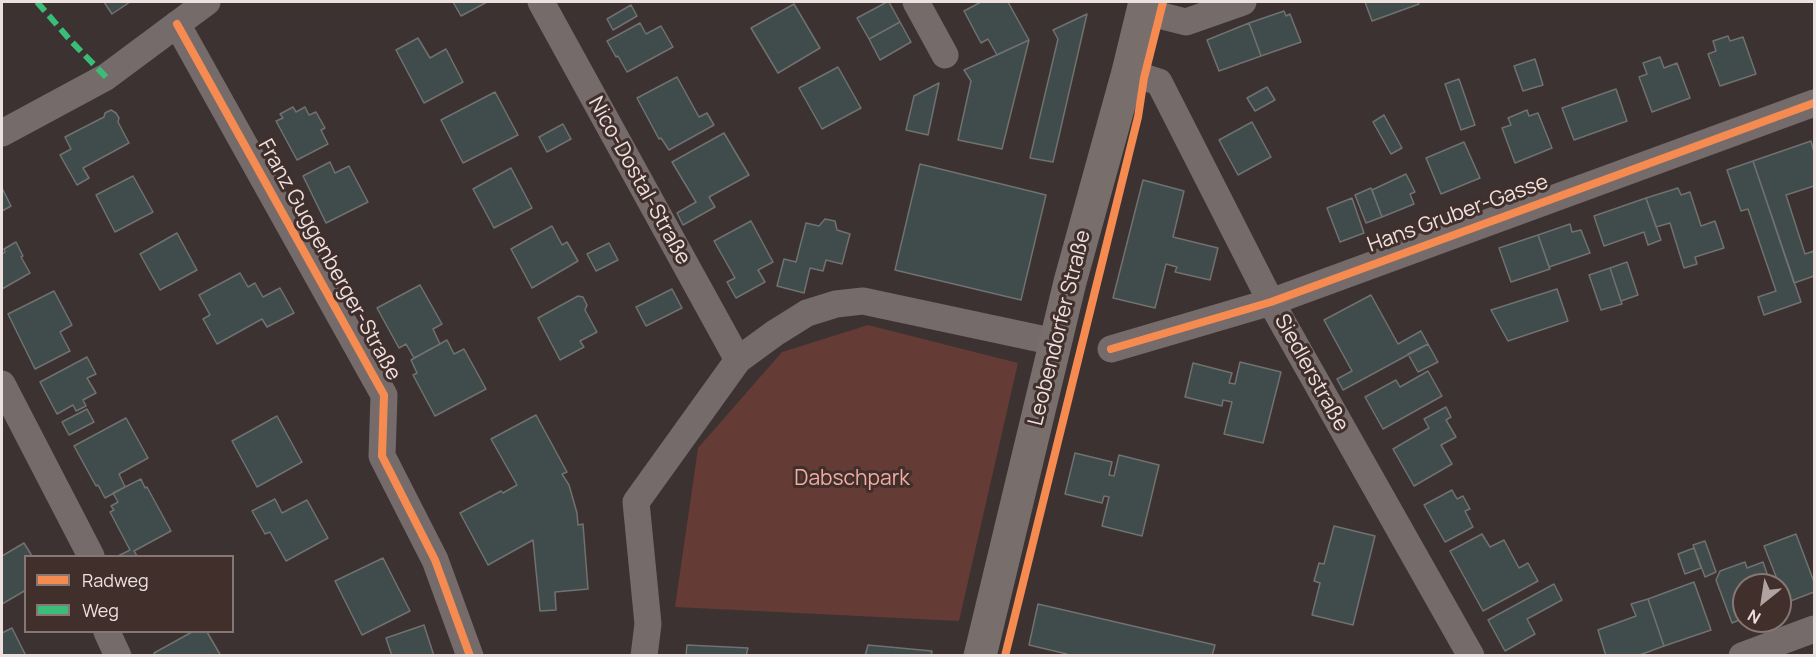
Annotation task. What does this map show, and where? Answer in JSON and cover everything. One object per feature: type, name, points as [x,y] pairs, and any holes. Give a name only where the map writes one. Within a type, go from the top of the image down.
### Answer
[{"type":"main road","name":"Leobendorfer Straße","points":[[980,656],[1070,282],[1144,6]]},
{"type":"street","points":[[2,134],[106,77],[207,2]]},
{"type":"street","name":"Nico-Dostal-Straße","points":[[541,2],[738,360]]},
{"type":"street","points":[[916,2],[945,55]]},
{"type":"street","points":[[1144,6],[1186,22],[1243,2]]},
{"type":"street","name":"Franz Guggenberger-Straße","points":[[177,24],[384,395],[382,456],[435,560],[470,656]]},
{"type":"street","name":"Siedlerstraße","points":[[1128,72],[1159,82],[1271,302],[1471,656]]},
{"type":"street","name":"Hans Gruber-Gasse","points":[[1111,349],[1271,302],[1815,103]]},
{"type":"street","points":[[644,656],[648,624],[636,502],[738,360],[807,313],[836,304],[864,301],[1055,342]]},
{"type":"street","points":[[2,384],[90,555]]},
{"type":"street","points":[[1742,656],[1815,629]]},
{"type":"street","points":[[107,633],[118,656]]},
{"type":"green space","name":"Dabschpark","points":[[868,325],[1018,363],[959,621],[675,607],[698,448],[782,352]]},
{"type":"building","points":[[104,2],[130,2],[112,14]]},
{"type":"building","points":[[453,2],[487,2],[461,16]]},
{"type":"building","points":[[887,2],[900,22],[869,39],[857,18]]},
{"type":"building","points":[[981,2],[1008,2],[1029,40],[997,55],[988,39],[981,43],[964,11]]},
{"type":"building","points":[[1365,2],[1418,2],[1419,4],[1372,21]]},
{"type":"building","points":[[794,4],[820,48],[778,73],[751,28]]},
{"type":"building","points":[[631,5],[637,16],[613,30],[607,19]]},
{"type":"building","points":[[1284,11],[1286,16],[1290,14],[1301,42],[1261,56],[1249,23]]},
{"type":"building","points":[[1087,14],[1053,162],[1030,158],[1058,39],[1053,30]]},
{"type":"building","points":[[900,22],[911,42],[880,60],[869,39]]},
{"type":"building","points":[[640,23],[646,34],[661,26],[673,47],[627,72],[607,41]]},
{"type":"building","points":[[1249,23],[1261,56],[1219,71],[1207,40]]},
{"type":"building","points":[[1728,36],[1730,41],[1743,37],[1756,74],[1720,86],[1708,54],[1716,51],[1713,41]]},
{"type":"building","points":[[418,38],[430,58],[446,49],[463,82],[424,103],[396,50]]},
{"type":"building","points":[[1029,40],[1002,149],[958,140],[971,81],[964,70]]},
{"type":"building","points":[[1660,57],[1664,68],[1677,63],[1690,98],[1652,112],[1639,77],[1647,74],[1643,63]]},
{"type":"building","points":[[1535,59],[1543,85],[1523,91],[1514,66]]},
{"type":"building","points":[[838,67],[861,108],[822,129],[799,88]]},
{"type":"building","points":[[677,77],[699,117],[707,113],[714,125],[669,150],[661,138],[659,139],[637,98]]},
{"type":"building","points":[[1459,79],[1475,125],[1461,130],[1445,84]]},
{"type":"building","points":[[939,83],[928,135],[906,130],[914,96]]},
{"type":"building","points":[[1267,87],[1275,100],[1255,111],[1247,98]]},
{"type":"building","points":[[1616,89],[1627,121],[1574,140],[1562,108]]},
{"type":"building","points":[[495,92],[518,135],[463,163],[441,120]]},
{"type":"building","points":[[293,107],[296,112],[305,107],[309,115],[316,112],[325,128],[321,130],[328,144],[297,160],[276,121],[283,118],[280,114]]},
{"type":"building","points":[[111,110],[119,118],[118,122],[129,143],[83,168],[89,178],[77,185],[60,155],[71,149],[65,137],[104,117],[105,113]]},
{"type":"building","points":[[1527,110],[1529,116],[1538,113],[1552,148],[1515,163],[1502,128],[1511,125],[1508,118]]},
{"type":"building","points":[[1384,115],[1402,148],[1391,154],[1373,122]]},
{"type":"building","points":[[1252,122],[1271,157],[1238,175],[1219,140]]},
{"type":"building","points":[[563,124],[571,139],[547,152],[539,137]]},
{"type":"building","points":[[724,133],[749,175],[709,197],[715,207],[683,225],[677,213],[696,202],[672,162]]},
{"type":"building","points":[[1811,141],[1814,152],[1814,186],[1786,195],[1805,254],[1814,251],[1814,276],[1794,283],[1753,161]]},
{"type":"building","points":[[1464,142],[1480,178],[1441,194],[1426,158]]},
{"type":"building","points":[[1753,161],[1801,302],[1764,315],[1758,297],[1776,291],[1748,209],[1741,211],[1727,170]]},
{"type":"building","points":[[330,162],[335,173],[349,166],[368,202],[326,223],[303,176]]},
{"type":"building","points":[[920,164],[1046,195],[1021,300],[895,270]]},
{"type":"building","points":[[511,168],[532,208],[494,228],[473,189]]},
{"type":"building","points":[[1406,174],[1415,192],[1410,194],[1414,204],[1382,217],[1372,190]]},
{"type":"building","points":[[133,176],[153,212],[115,232],[96,195]]},
{"type":"building","points":[[1143,180],[1184,191],[1173,237],[1218,248],[1210,280],[1175,272],[1177,267],[1166,264],[1155,308],[1113,298]]},
{"type":"building","points":[[2,188],[11,206],[2,211]]},
{"type":"building","points":[[1371,188],[1382,217],[1366,223],[1355,195]]},
{"type":"building","points":[[1678,188],[1681,195],[1690,192],[1701,226],[1715,221],[1724,248],[1695,257],[1697,264],[1684,268],[1670,223],[1656,227],[1646,198]]},
{"type":"building","points":[[1352,198],[1364,233],[1340,242],[1327,208]]},
{"type":"building","points":[[1646,198],[1661,240],[1648,245],[1644,232],[1604,246],[1594,216]]},
{"type":"building","points":[[825,219],[835,221],[837,230],[850,234],[842,264],[826,260],[823,271],[810,268],[804,293],[777,286],[784,259],[796,262],[806,223],[819,226]]},
{"type":"building","points":[[751,221],[773,262],[758,270],[765,282],[736,298],[727,282],[735,278],[714,241]]},
{"type":"building","points":[[1570,224],[1572,232],[1581,230],[1590,253],[1549,267],[1538,235]]},
{"type":"building","points":[[552,226],[562,245],[567,242],[578,261],[532,288],[511,249]]},
{"type":"building","points":[[177,233],[197,270],[160,290],[140,254]]},
{"type":"building","points":[[1538,235],[1550,269],[1511,282],[1499,248]]},
{"type":"building","points":[[16,242],[30,273],[2,289],[2,254],[5,252],[4,249]]},
{"type":"building","points":[[609,243],[618,260],[596,271],[587,254]]},
{"type":"building","points":[[1627,262],[1638,295],[1621,301],[1610,268]]},
{"type":"building","points":[[1610,268],[1622,304],[1601,310],[1589,275]]},
{"type":"building","points":[[240,273],[248,287],[255,283],[263,297],[280,288],[294,313],[267,327],[262,319],[217,344],[203,319],[210,315],[199,295]]},
{"type":"building","points":[[420,285],[442,324],[433,329],[440,344],[414,358],[406,344],[399,348],[377,308]]},
{"type":"building","points":[[672,289],[682,308],[646,326],[636,307]]},
{"type":"building","points":[[1557,289],[1568,321],[1508,341],[1491,310]]},
{"type":"building","points":[[54,291],[72,325],[60,332],[70,351],[35,369],[8,314]]},
{"type":"building","points":[[1371,295],[1398,344],[1421,331],[1428,344],[1343,390],[1337,379],[1352,371],[1324,320]]},
{"type":"building","points":[[578,296],[583,297],[587,305],[585,310],[597,332],[580,341],[584,347],[560,360],[538,318]]},
{"type":"building","points":[[447,340],[454,354],[464,349],[486,389],[435,416],[413,375],[417,373],[411,360]]},
{"type":"building","points":[[1428,344],[1438,362],[1418,372],[1408,354]]},
{"type":"building","points":[[87,357],[96,374],[87,378],[96,393],[83,400],[86,406],[76,411],[73,405],[57,414],[40,382]]},
{"type":"building","points":[[1240,362],[1281,372],[1263,443],[1224,434],[1232,402],[1223,400],[1222,406],[1185,397],[1193,363],[1232,373],[1229,383],[1235,384]]},
{"type":"building","points":[[1428,371],[1442,396],[1383,429],[1365,397],[1396,380],[1400,387]]},
{"type":"building","points":[[1446,407],[1451,417],[1446,420],[1456,437],[1441,445],[1452,464],[1414,486],[1393,449],[1429,428],[1424,419]]},
{"type":"building","points":[[87,409],[94,422],[69,435],[62,422]]},
{"type":"building","points":[[536,415],[567,472],[562,474],[569,485],[578,525],[583,524],[588,589],[555,592],[556,610],[540,611],[533,540],[488,565],[460,513],[517,485],[491,439]]},
{"type":"building","points":[[277,416],[302,462],[257,487],[232,441]]},
{"type":"building","points":[[126,418],[148,458],[119,474],[125,487],[105,498],[74,446]]},
{"type":"building","points":[[1075,453],[1112,462],[1109,475],[1114,476],[1119,455],[1159,465],[1142,536],[1102,526],[1109,497],[1104,496],[1102,503],[1065,494]]},
{"type":"building","points":[[141,479],[171,531],[134,551],[136,555],[120,555],[130,550],[110,512],[114,510],[111,506],[118,502],[113,493]]},
{"type":"building","points":[[1452,490],[1457,499],[1463,496],[1470,509],[1465,511],[1473,527],[1445,542],[1424,505]]},
{"type":"building","points":[[275,499],[282,513],[307,500],[328,538],[286,561],[270,532],[265,534],[252,511]]},
{"type":"building","points":[[1334,526],[1375,536],[1353,625],[1312,615],[1320,583],[1314,581],[1319,563],[1324,564]]},
{"type":"building","points":[[1482,534],[1490,547],[1504,540],[1519,568],[1528,563],[1538,581],[1483,611],[1450,551]]},
{"type":"building","points":[[1796,534],[1814,582],[1814,592],[1792,600],[1792,573],[1775,573],[1764,546]]},
{"type":"building","points":[[1705,541],[1716,572],[1705,577],[1693,545]]},
{"type":"building","points":[[24,543],[31,555],[24,555],[24,591],[2,604],[2,556]]},
{"type":"building","points":[[1694,548],[1701,568],[1685,574],[1678,554]]},
{"type":"building","points":[[383,558],[410,611],[362,635],[335,581]]},
{"type":"building","points":[[1745,562],[1747,568],[1763,562],[1767,573],[1732,573],[1732,623],[1716,580],[1720,571]]},
{"type":"building","points":[[1694,582],[1711,630],[1664,646],[1648,599]]},
{"type":"building","points":[[1554,584],[1562,600],[1527,619],[1535,634],[1505,651],[1488,620]]},
{"type":"building","points":[[1648,599],[1664,646],[1637,656],[1606,656],[1598,630],[1636,616],[1631,604]]},
{"type":"building","points":[[1038,604],[1215,645],[1212,656],[1066,656],[1067,654],[1029,645]]},
{"type":"building","points":[[424,625],[434,656],[392,656],[386,638]]},
{"type":"building","points":[[12,628],[26,656],[2,656],[2,633]]},
{"type":"building","points":[[190,633],[208,633],[221,656],[156,656],[154,653]]},
{"type":"building","points":[[687,645],[748,648],[746,656],[686,656]]},
{"type":"building","points":[[868,645],[932,651],[931,656],[865,656]]},
{"type":"marked path","points":[[37,2],[106,77]]},
{"type":"cycle path","points":[[1005,656],[1138,117],[1144,78],[1163,2]]},
{"type":"cycle path","points":[[177,24],[384,395],[382,456],[435,560],[470,656]]},
{"type":"cycle path","points":[[1111,349],[1271,302],[1814,103]]}]
